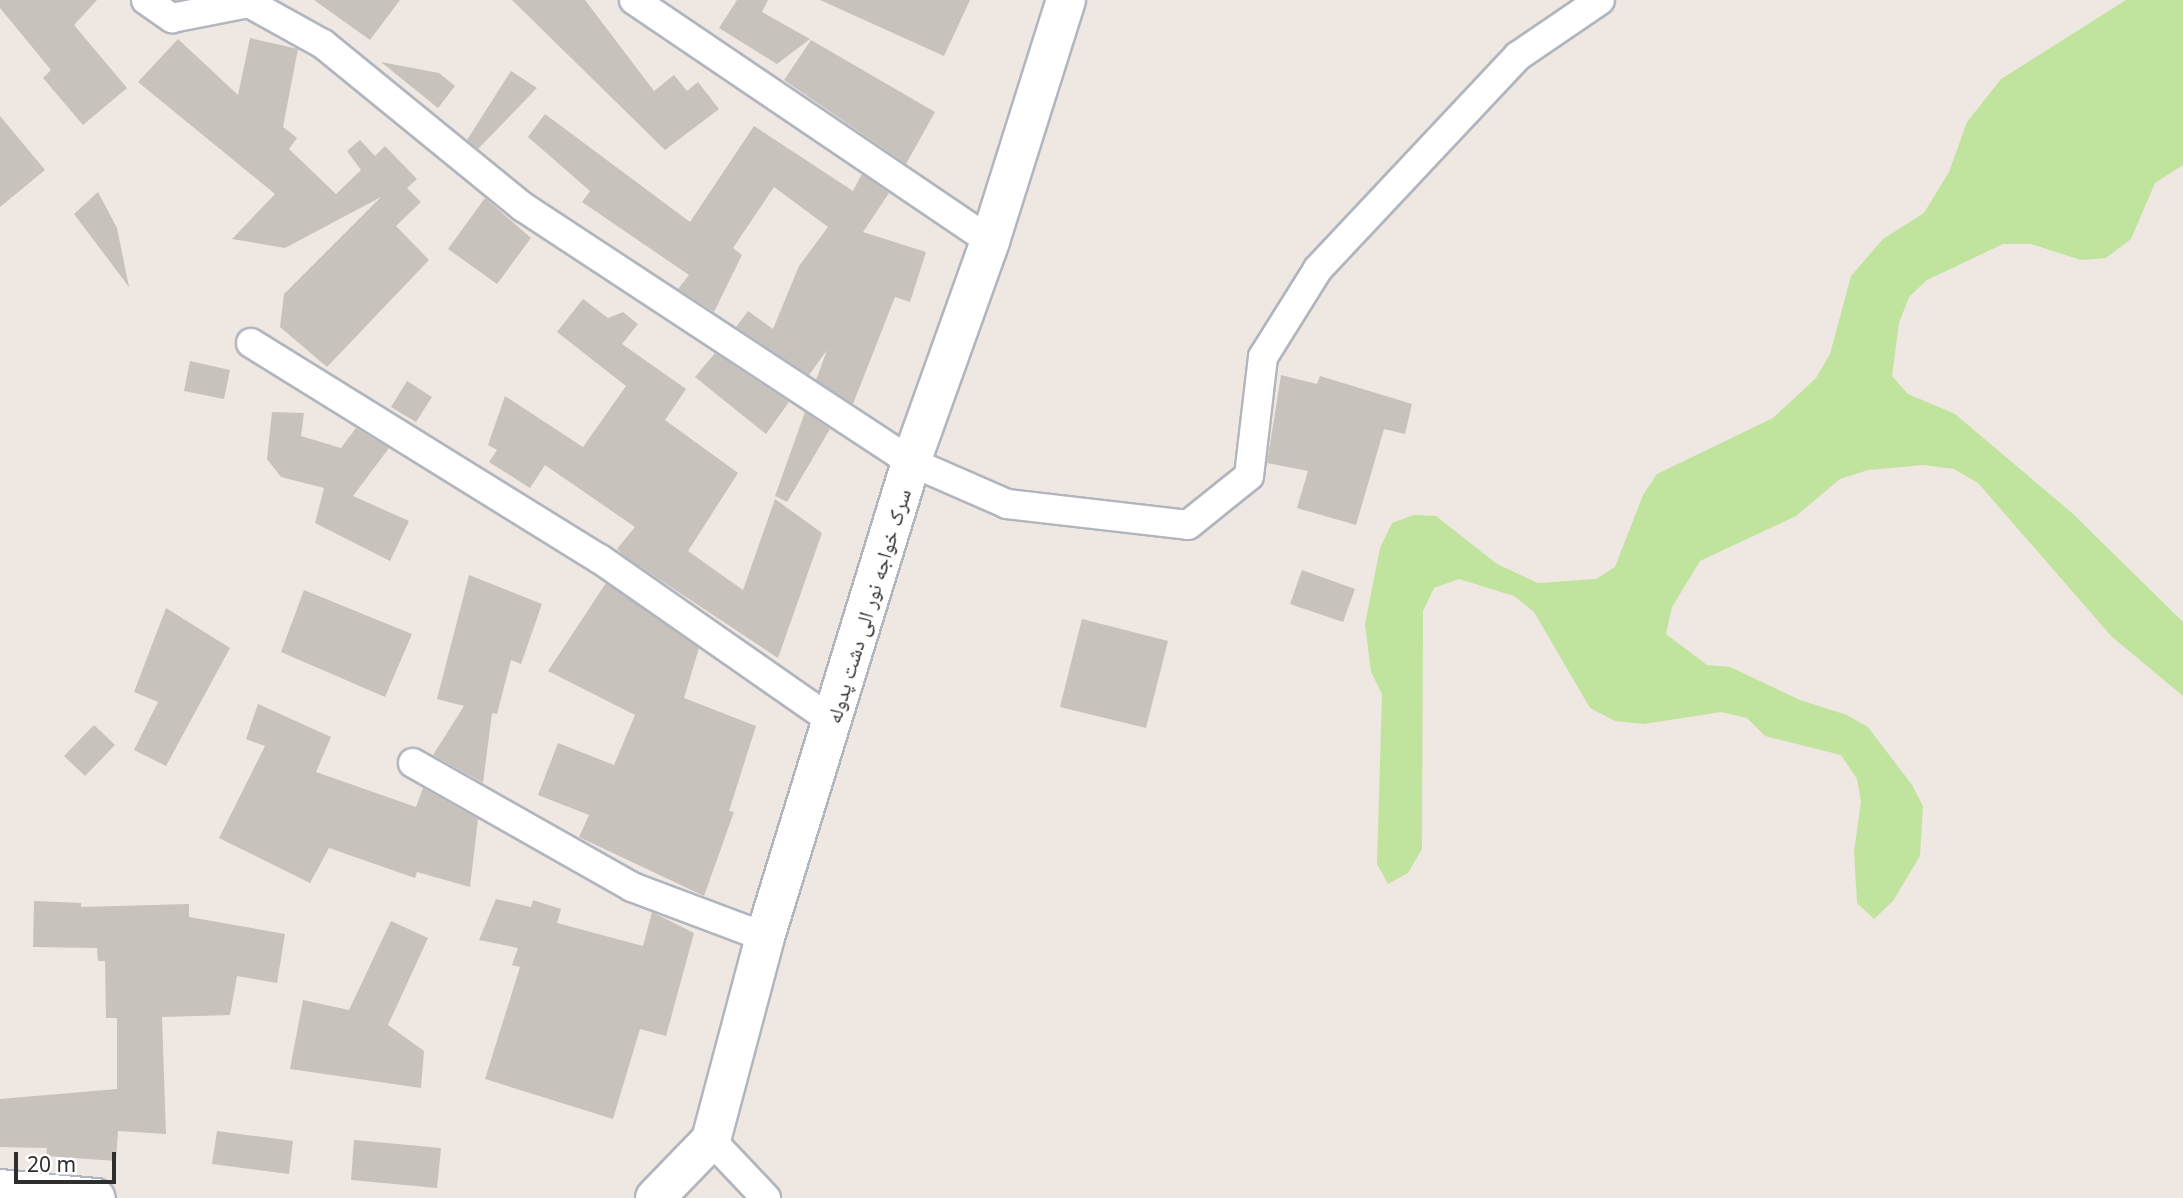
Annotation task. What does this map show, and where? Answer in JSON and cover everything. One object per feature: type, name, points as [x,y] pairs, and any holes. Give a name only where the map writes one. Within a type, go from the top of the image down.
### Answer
[{"type":"main road","name":"سرک خواجه نور الی دشت پدوله","points":[[655,1198],[711,1140],[765,937],[834,722],[911,461],[990,241],[1059,3]]},
{"type":"main road","points":[[0,1189],[96,1198]]},
{"type":"street","points":[[146,0],[172,18],[249,3],[323,44],[523,207],[911,461],[1007,504],[1188,525],[1249,476],[1263,357],[1318,269],[1518,56],[1600,0]]},
{"type":"street","points":[[635,0],[990,241]]},
{"type":"street","points":[[251,343],[600,559],[834,722]]},
{"type":"street","points":[[413,763],[632,887],[765,937]]},
{"type":"street","points":[[711,1140],[766,1198]]},
{"type":"green space","points":[[2126,0],[2183,0],[2183,165],[2155,183],[2131,239],[2106,258],[2081,260],[2031,244],[2003,244],[1927,280],[1909,297],[1899,323],[1892,376],[1908,394],[1955,414],[2072,513],[2183,622],[2183,696],[2111,636],[1978,483],[1954,469],[1924,465],[1868,470],[1840,479],[1796,516],[1700,561],[1672,607],[1666,634],[1707,665],[1730,667],[1800,700],[1847,715],[1868,727],[1912,785],[1923,806],[1920,856],[1893,901],[1874,919],[1857,903],[1854,852],[1861,802],[1857,779],[1841,755],[1765,736],[1747,718],[1721,712],[1644,724],[1615,721],[1590,708],[1534,612],[1514,596],[1459,579],[1434,588],[1423,611],[1422,849],[1408,873],[1388,884],[1377,864],[1382,694],[1371,672],[1365,624],[1380,548],[1392,523],[1414,515],[1436,516],[1497,564],[1538,583],[1596,579],[1615,567],[1643,495],[1657,474],[1773,418],[1816,378],[1830,354],[1851,276],[1883,239],[1924,213],[1949,172],[1967,122],[2001,79]]},
{"type":"building","points":[[0,0],[97,0],[74,25],[127,88],[83,125],[43,78],[51,70],[0,8]]},
{"type":"building","points":[[314,0],[400,0],[370,40]]},
{"type":"building","points":[[512,0],[585,0],[654,91],[674,75],[687,91],[698,82],[719,109],[665,150]]},
{"type":"building","points":[[737,0],[768,0],[762,12],[810,39],[777,64],[719,28]]},
{"type":"building","points":[[820,0],[970,0],[944,56]]},
{"type":"building","points":[[250,38],[298,49],[283,127],[297,138],[289,149],[336,194],[361,170],[347,151],[360,140],[375,156],[385,146],[417,179],[407,188],[421,202],[396,226],[429,260],[327,367],[280,327],[284,294],[381,197],[285,248],[232,239],[275,194],[138,82],[178,39],[238,95]]},
{"type":"building","points":[[811,40],[935,112],[906,164],[784,80]]},
{"type":"building","points":[[381,62],[439,73],[455,86],[438,108]]},
{"type":"building","points":[[511,71],[537,88],[478,149],[467,140]]},
{"type":"building","points":[[545,114],[690,222],[754,126],[853,191],[862,174],[889,193],[863,232],[926,252],[910,302],[895,297],[853,404],[816,380],[827,350],[809,375],[736,327],[748,311],[773,329],[799,266],[828,227],[774,187],[733,248],[742,255],[714,312],[678,289],[689,275],[582,202],[590,191],[528,137]]},
{"type":"building","points":[[0,116],[45,170],[0,207]]},
{"type":"building","points":[[98,192],[117,228],[129,287],[74,214]]},
{"type":"building","points":[[485,198],[531,238],[497,284],[448,249]]},
{"type":"building","points":[[583,299],[608,318],[623,312],[638,324],[622,344],[686,389],[665,420],[738,473],[688,551],[743,590],[775,499],[822,533],[778,658],[624,556],[617,549],[635,527],[545,465],[530,488],[489,462],[497,450],[488,445],[505,396],[583,447],[626,386],[557,332]]},
{"type":"building","points":[[715,353],[789,402],[766,434],[695,377]]},
{"type":"building","points":[[190,361],[230,370],[224,399],[184,391]]},
{"type":"building","points":[[1281,375],[1317,384],[1320,376],[1412,404],[1405,434],[1384,429],[1356,525],[1297,508],[1308,471],[1267,463]]},
{"type":"building","points":[[407,381],[432,397],[416,422],[391,407]]},
{"type":"building","points":[[272,412],[304,413],[301,436],[341,448],[356,428],[389,448],[353,496],[409,521],[390,561],[315,523],[324,488],[281,477],[267,459]]},
{"type":"building","points":[[805,412],[830,429],[787,502],[775,496]]},
{"type":"building","points":[[1302,570],[1355,589],[1343,622],[1290,604]]},
{"type":"building","points":[[469,575],[542,604],[521,664],[511,660],[497,714],[492,713],[483,783],[433,755],[464,706],[437,699]]},
{"type":"building","points":[[606,583],[699,648],[684,698],[756,726],[729,811],[734,812],[704,896],[579,837],[589,815],[538,795],[558,743],[614,765],[635,715],[548,671]]},
{"type":"building","points":[[304,590],[412,634],[385,697],[281,652]]},
{"type":"building","points":[[166,608],[230,648],[166,766],[134,750],[158,702],[134,692]]},
{"type":"building","points":[[1082,619],[1168,641],[1146,728],[1060,707]]},
{"type":"building","points":[[258,704],[331,737],[316,772],[416,807],[423,788],[478,819],[470,887],[417,872],[415,878],[329,848],[310,883],[219,838],[265,746],[246,739]]},
{"type":"building","points":[[94,725],[115,745],[85,776],[64,756]]},
{"type":"building","points":[[496,899],[531,907],[533,900],[561,909],[557,923],[643,946],[652,912],[694,933],[666,1036],[640,1029],[613,1119],[485,1079],[520,967],[512,965],[518,948],[479,940]]},
{"type":"building","points":[[34,901],[81,903],[81,907],[189,904],[189,917],[285,934],[277,983],[237,976],[230,1015],[162,1017],[166,1134],[118,1131],[116,1161],[46,1156],[47,1148],[0,1147],[0,1099],[117,1089],[117,1018],[106,1018],[105,961],[98,961],[97,948],[33,947]]},
{"type":"building","points":[[391,921],[428,938],[388,1025],[424,1051],[421,1088],[290,1069],[303,1000],[349,1010]]},
{"type":"building","points":[[217,1131],[293,1141],[289,1174],[212,1164]]},
{"type":"building","points":[[354,1140],[441,1148],[437,1188],[351,1180]]}]
